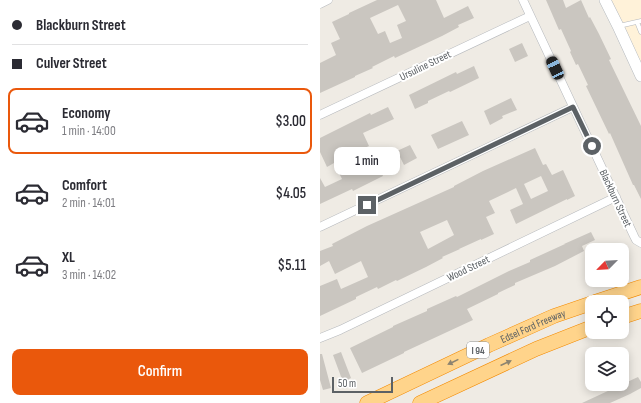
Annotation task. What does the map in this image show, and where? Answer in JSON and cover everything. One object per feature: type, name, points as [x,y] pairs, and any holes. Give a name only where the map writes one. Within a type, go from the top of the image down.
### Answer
[{"type":"highway","points":[[616,295],[641,287]]},
{"type":"highway","name":"Edsel Ford Freeway","points":[[367,403],[489,345],[554,316],[585,305]]},
{"type":"highway","points":[[629,315],[641,311]]},
{"type":"highway","name":"Edsel Ford Freeway","points":[[420,403],[536,349],[585,330]]},
{"type":"street","points":[[320,4],[328,0]]},
{"type":"street","name":"Blackburn Street","points":[[523,0],[634,236],[640,243]]},
{"type":"street","points":[[605,0],[641,76]]},
{"type":"street","name":"Ursuline Street","points":[[320,115],[530,16]]},
{"type":"street","points":[[320,227],[573,107]]},
{"type":"street","name":"Wood Street","points":[[320,338],[616,197]]},
{"type":"lane","points":[[618,26],[639,22],[641,32]]},
{"type":"shaded area","points":[[610,0],[641,0],[641,66]]},
{"type":"building","points":[[377,0],[436,0],[444,18],[468,6],[474,18],[458,25],[459,27],[442,36],[395,58],[394,56],[355,77],[320,93],[320,63],[336,55],[331,43],[340,39],[332,22]],"holes":[[[398,5],[406,21],[397,25],[402,38],[390,43],[385,31],[378,34],[370,18]]]},
{"type":"building","points":[[546,0],[563,0],[566,8],[581,0],[611,59],[609,60],[641,126],[641,199],[586,86],[588,85],[578,64],[576,65],[561,29],[559,30]]},
{"type":"building","points":[[522,43],[528,56],[515,62],[509,49]]},
{"type":"building","points":[[474,66],[479,78],[428,101],[428,103],[415,109],[409,95],[456,72],[457,74]]},
{"type":"building","points":[[511,98],[517,110],[502,116],[503,118],[490,125],[484,111]]},
{"type":"building","points":[[388,107],[394,119],[363,133],[369,146],[360,150],[368,167],[377,163],[383,176],[353,191],[352,189],[320,204],[320,178],[325,187],[342,179],[334,163],[327,167],[320,152],[320,138],[370,113],[371,115]]},
{"type":"building","points":[[462,121],[469,135],[438,149],[431,135]]},
{"type":"building","points":[[410,145],[417,158],[404,165],[397,151]]},
{"type":"building","points":[[535,148],[543,165],[546,164],[552,175],[563,170],[575,196],[516,224],[510,210],[523,204],[516,188],[489,201],[495,213],[486,217],[494,234],[442,257],[443,258],[397,281],[396,280],[378,289],[377,287],[320,316],[320,286],[337,279],[341,289],[368,277],[361,261],[335,274],[329,261],[320,266],[320,251],[333,246],[332,244],[367,226],[454,187],[483,171]],"holes":[[[541,176],[548,191],[531,199],[524,184]],[[447,220],[454,235],[428,249],[420,232]]]},
{"type":"building","points":[[591,232],[595,240],[585,243],[582,246],[584,251],[555,266],[515,283],[515,285],[467,309],[473,320],[362,373],[350,348],[393,326],[427,311],[427,309],[456,296],[457,297]]},
{"type":"building","points":[[341,352],[351,378],[343,382],[333,355]]},
{"type":"building","points":[[320,354],[322,354],[331,388],[323,390],[320,380]]},
{"type":"building","points":[[638,377],[641,382],[641,388],[610,403],[582,403],[608,391],[629,391],[629,381]]},
{"type":"route","points":[[367,205],[573,107],[592,146]]}]
